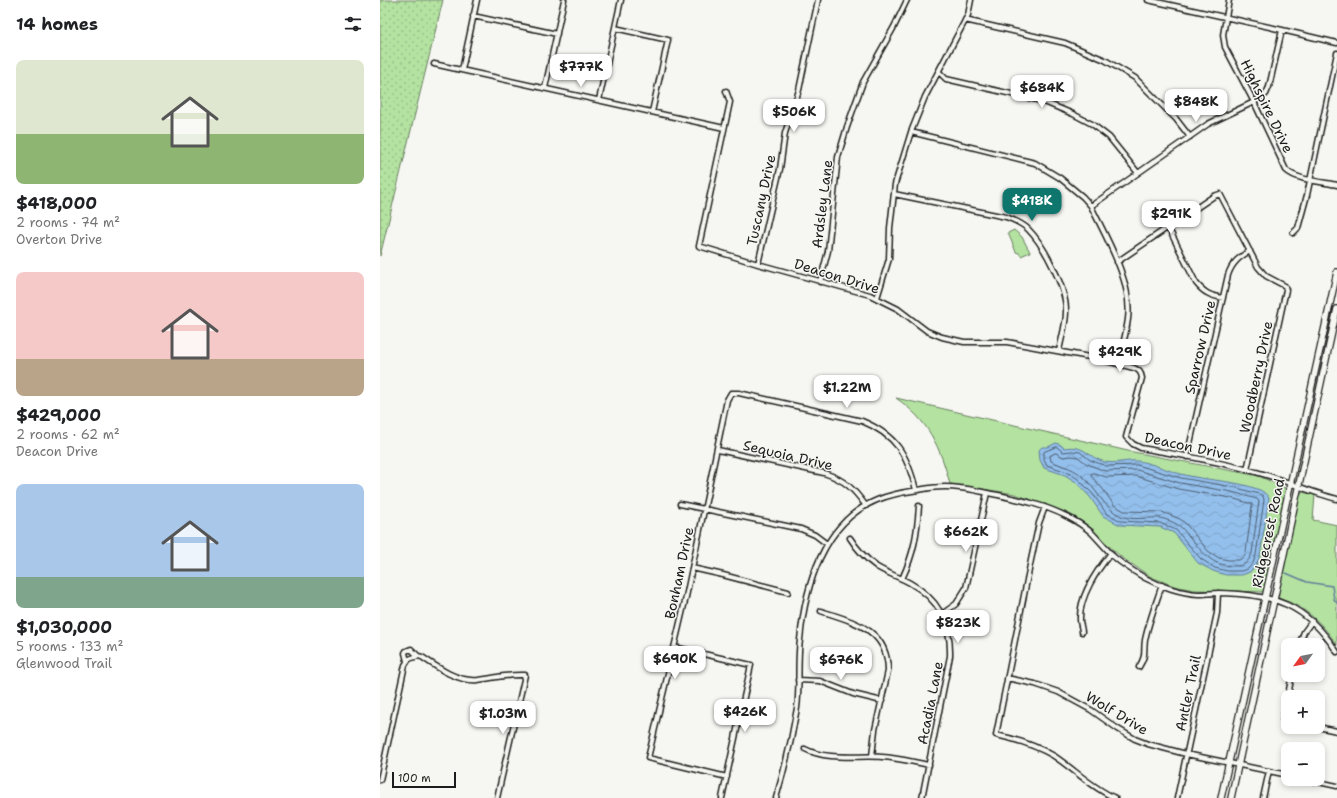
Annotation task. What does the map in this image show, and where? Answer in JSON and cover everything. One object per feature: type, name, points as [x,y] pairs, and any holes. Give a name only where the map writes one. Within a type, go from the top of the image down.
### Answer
[{"type":"main road","name":"Ridgecrest Road","points":[[1222,798],[1290,484],[1335,289],[1337,272]]},
{"type":"main road","name":"Ridgecrest Road","points":[[1230,798],[1337,309]]},
{"type":"street","points":[[462,70],[477,0]]},
{"type":"street","points":[[546,88],[564,0]]},
{"type":"street","points":[[598,100],[621,0]]},
{"type":"street","name":"Tuscany Drive","points":[[758,264],[780,169],[786,133],[799,90],[818,0]]},
{"type":"street","points":[[901,0],[906,1]]},
{"type":"street","points":[[876,298],[889,258],[894,184],[911,132],[925,97],[965,20],[971,0]]},
{"type":"street","points":[[1148,0],[1337,43]]},
{"type":"street","name":"Highspire Drive","points":[[1229,0],[1223,35],[1225,47],[1254,102],[1286,170],[1290,173],[1310,180],[1337,185]]},
{"type":"street","name":"Ardsley Lane","points":[[820,282],[828,251],[838,157],[847,127],[863,82],[894,27],[906,1]]},
{"type":"street","points":[[473,16],[557,34]]},
{"type":"street","points":[[965,20],[1065,43],[1105,60],[1135,78],[1176,119],[1190,137]]},
{"type":"street","points":[[615,28],[668,40],[652,112]]},
{"type":"street","points":[[1090,206],[1208,124],[1254,102],[1266,94],[1269,88],[1282,30]]},
{"type":"street","points":[[1293,233],[1298,228],[1310,180],[1337,53]]},
{"type":"street","points":[[434,64],[724,128],[730,102],[726,91]]},
{"type":"street","points":[[939,72],[946,79],[1042,101],[1073,114],[1092,124],[1109,137],[1138,173]]},
{"type":"street","name":"Deacon Drive","points":[[724,128],[699,246],[820,282],[870,295],[898,309],[927,331],[942,337],[964,342],[1006,342],[1095,358],[1134,368],[1139,370],[1142,374],[1142,378],[1126,437],[1128,441],[1141,448],[1247,470],[1298,486],[1319,495],[1337,499]]},
{"type":"street","points":[[911,132],[1035,163],[1060,178],[1082,197],[1090,206],[1117,262],[1128,297],[1128,318],[1118,364]]},
{"type":"street","points":[[894,194],[1006,217],[1018,222],[1028,229],[1048,258],[1063,291],[1066,312],[1059,351]]},
{"type":"street","points":[[1117,262],[1214,196],[1220,194],[1250,251]]},
{"type":"street","points":[[1168,227],[1196,283],[1202,291],[1210,295],[1223,298]]},
{"type":"street","name":"Woodberry Drive","points":[[1247,470],[1286,290],[1285,286],[1261,272],[1250,251]]},
{"type":"street","name":"Sparrow Drive","points":[[1187,457],[1228,275],[1232,264],[1239,257],[1250,251]]},
{"type":"street","name":"Bonham Drive","points":[[727,777],[648,758],[692,568],[718,450],[727,400],[731,393],[740,393],[854,419],[874,426],[885,433],[901,451],[908,462],[916,490]]},
{"type":"street","name":"Sequoia Drive","points":[[718,450],[834,476],[850,486],[866,506]]},
{"type":"street","points":[[776,798],[787,759],[797,706],[800,641],[805,605],[816,566],[827,544],[844,523],[866,506],[885,497],[902,492],[930,488],[960,488],[1024,501],[1045,507],[1068,517],[1091,532],[1111,554],[1127,566],[1146,578],[1162,585],[1196,594],[1218,593],[1266,598],[1296,609],[1312,621],[1323,632],[1337,652]]},
{"type":"street","points":[[942,614],[956,604],[966,588],[987,493]]},
{"type":"street","points":[[680,504],[801,529],[815,535],[827,544]]},
{"type":"street","points":[[902,579],[910,560],[916,539],[919,506]]},
{"type":"street","points":[[1045,507],[1036,539],[996,735],[1032,746],[1053,756],[1099,791],[1109,797],[1115,798]]},
{"type":"street","name":"Acadia Lane","points":[[850,538],[860,552],[877,567],[902,579],[928,595],[940,608],[945,619],[949,637],[950,656],[922,798]]},
{"type":"street","points":[[1082,632],[1080,620],[1083,602],[1094,576],[1111,554]]},
{"type":"street","points":[[692,568],[788,592]]},
{"type":"street","points":[[1139,667],[1144,658],[1145,641],[1162,585]]},
{"type":"street","name":"Antler Trail","points":[[1177,798],[1217,613],[1218,593]]},
{"type":"street","points":[[821,611],[853,622],[871,631],[879,641],[888,662],[887,680],[875,730],[872,756]]},
{"type":"street","points":[[1302,638],[1312,621]]},
{"type":"street","points":[[674,647],[751,665],[722,798]]},
{"type":"street","points":[[407,662],[405,653],[411,649],[418,656],[422,657],[444,672],[469,680],[514,674],[525,675],[497,798]]},
{"type":"street","points":[[380,780],[405,665],[409,659],[418,656]]},
{"type":"street","name":"Wolf Drive","points":[[1007,678],[1035,684],[1058,692],[1091,710],[1104,720],[1135,738],[1166,750],[1281,774]]},
{"type":"street","points":[[798,680],[820,681],[853,694],[882,701]]},
{"type":"street","points":[[1325,728],[1337,731]]},
{"type":"street","points":[[805,749],[825,756],[872,756],[898,758],[929,766]]},
{"type":"street","points":[[1263,798],[1269,771]]},
{"type":"street","points":[[1325,783],[1337,786]]},
{"type":"green space","points":[[380,0],[443,0],[380,256]]},
{"type":"green space","points":[[1014,230],[1022,237],[1030,252],[1021,256],[1016,252],[1008,233]]},
{"type":"green space","points":[[896,398],[1128,451],[1259,476],[1285,488],[1287,491],[1264,592],[1194,590],[1174,586],[1151,577],[1121,557],[1093,531],[1059,510],[1015,494],[950,484],[942,458],[932,436],[917,416]]},
{"type":"green space","points":[[1302,492],[1315,495],[1313,520],[1337,525],[1337,645],[1320,623],[1313,617],[1290,602],[1278,597],[1299,496]]},
{"type":"water","points":[[1056,443],[1064,448],[1077,448],[1106,462],[1142,462],[1181,474],[1241,484],[1265,493],[1269,498],[1260,556],[1256,565],[1250,572],[1242,575],[1226,575],[1213,571],[1198,563],[1174,533],[1160,527],[1120,525],[1103,516],[1090,497],[1076,482],[1065,475],[1044,468],[1040,460],[1039,450],[1042,447],[1048,447]]},
{"type":"waterway","points":[[1258,562],[1267,567]]},
{"type":"waterway","points":[[1286,573],[1307,582],[1332,586],[1334,599],[1337,603]]}]
